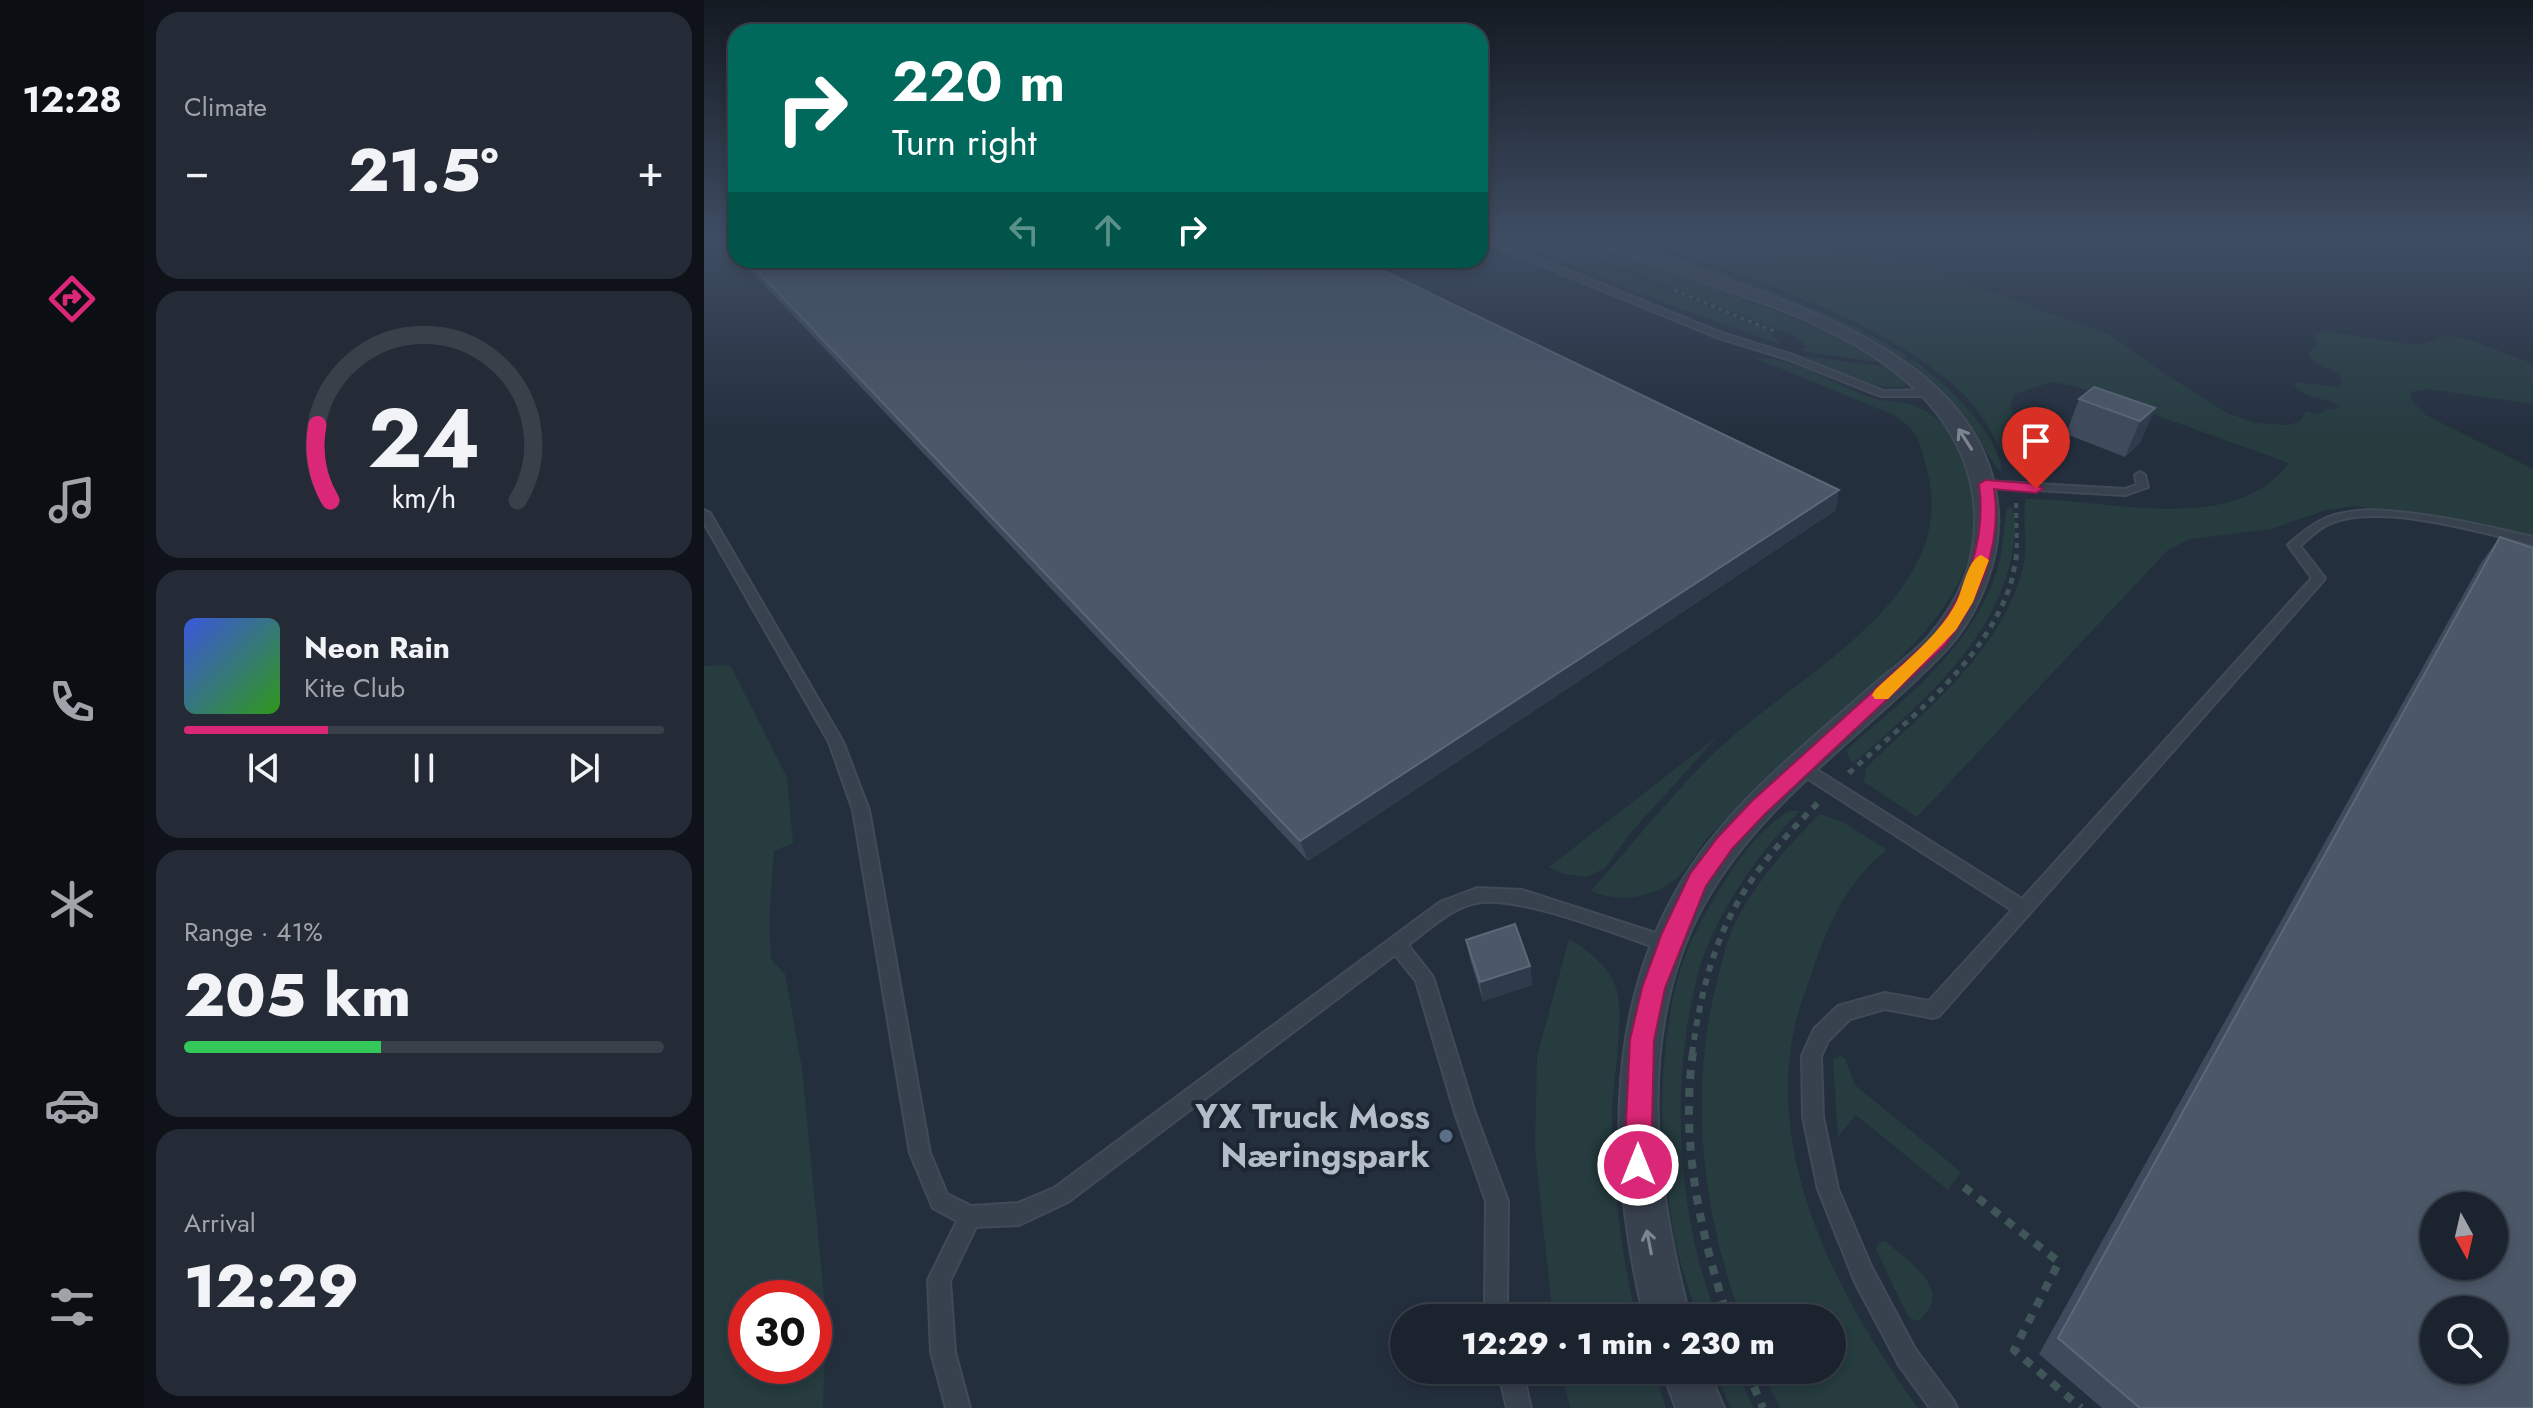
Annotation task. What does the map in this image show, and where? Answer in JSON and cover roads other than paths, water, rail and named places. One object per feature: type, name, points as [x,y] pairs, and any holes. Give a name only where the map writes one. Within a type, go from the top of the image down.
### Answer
[{"type":"street","points":[[1664,1304],[1646,1230],[1638,1165],[1638,1105],[1642,1040],[1653,988],[1669,945],[1697,881],[1725,843],[1950,627],[1970,591],[1984,551],[1989,503],[1999,486],[1929,393],[1895,362],[1836,329],[1759,303]]},
{"type":"street","points":[[1691,1384],[1700,1408]]},
{"type":"lane","points":[[1640,303],[1719,335],[1790,357],[1883,394],[1929,393]]},
{"type":"lane","points":[[1999,486],[2125,492],[2143,487],[2140,475]]},
{"type":"lane","points":[[704,513],[836,742],[861,810],[920,1153],[940,1201],[970,1217],[1019,1214],[1061,1195],[1446,907],[1477,895],[1522,897],[1669,945]]},
{"type":"lane","points":[[1945,1408],[1899,1343],[1863,1274],[1828,1189],[1813,1117],[1811,1056],[1821,1035],[1844,1012],[1885,1001],[1933,1010],[2319,578],[2294,545],[2324,521],[2350,514],[2377,513],[2429,519],[2533,541]]},
{"type":"lane","points":[[1801,767],[2024,909]]},
{"type":"lane","points":[[1397,945],[1424,977],[1465,1113],[1497,1201],[1496,1304]]},
{"type":"lane","points":[[958,1408],[943,1352],[939,1280],[970,1217]]},
{"type":"lane","points":[[1513,1384],[1519,1408]]},
{"type":"place","name":"YX Truck Moss Næringspark","points":[[1446,1136]]}]
